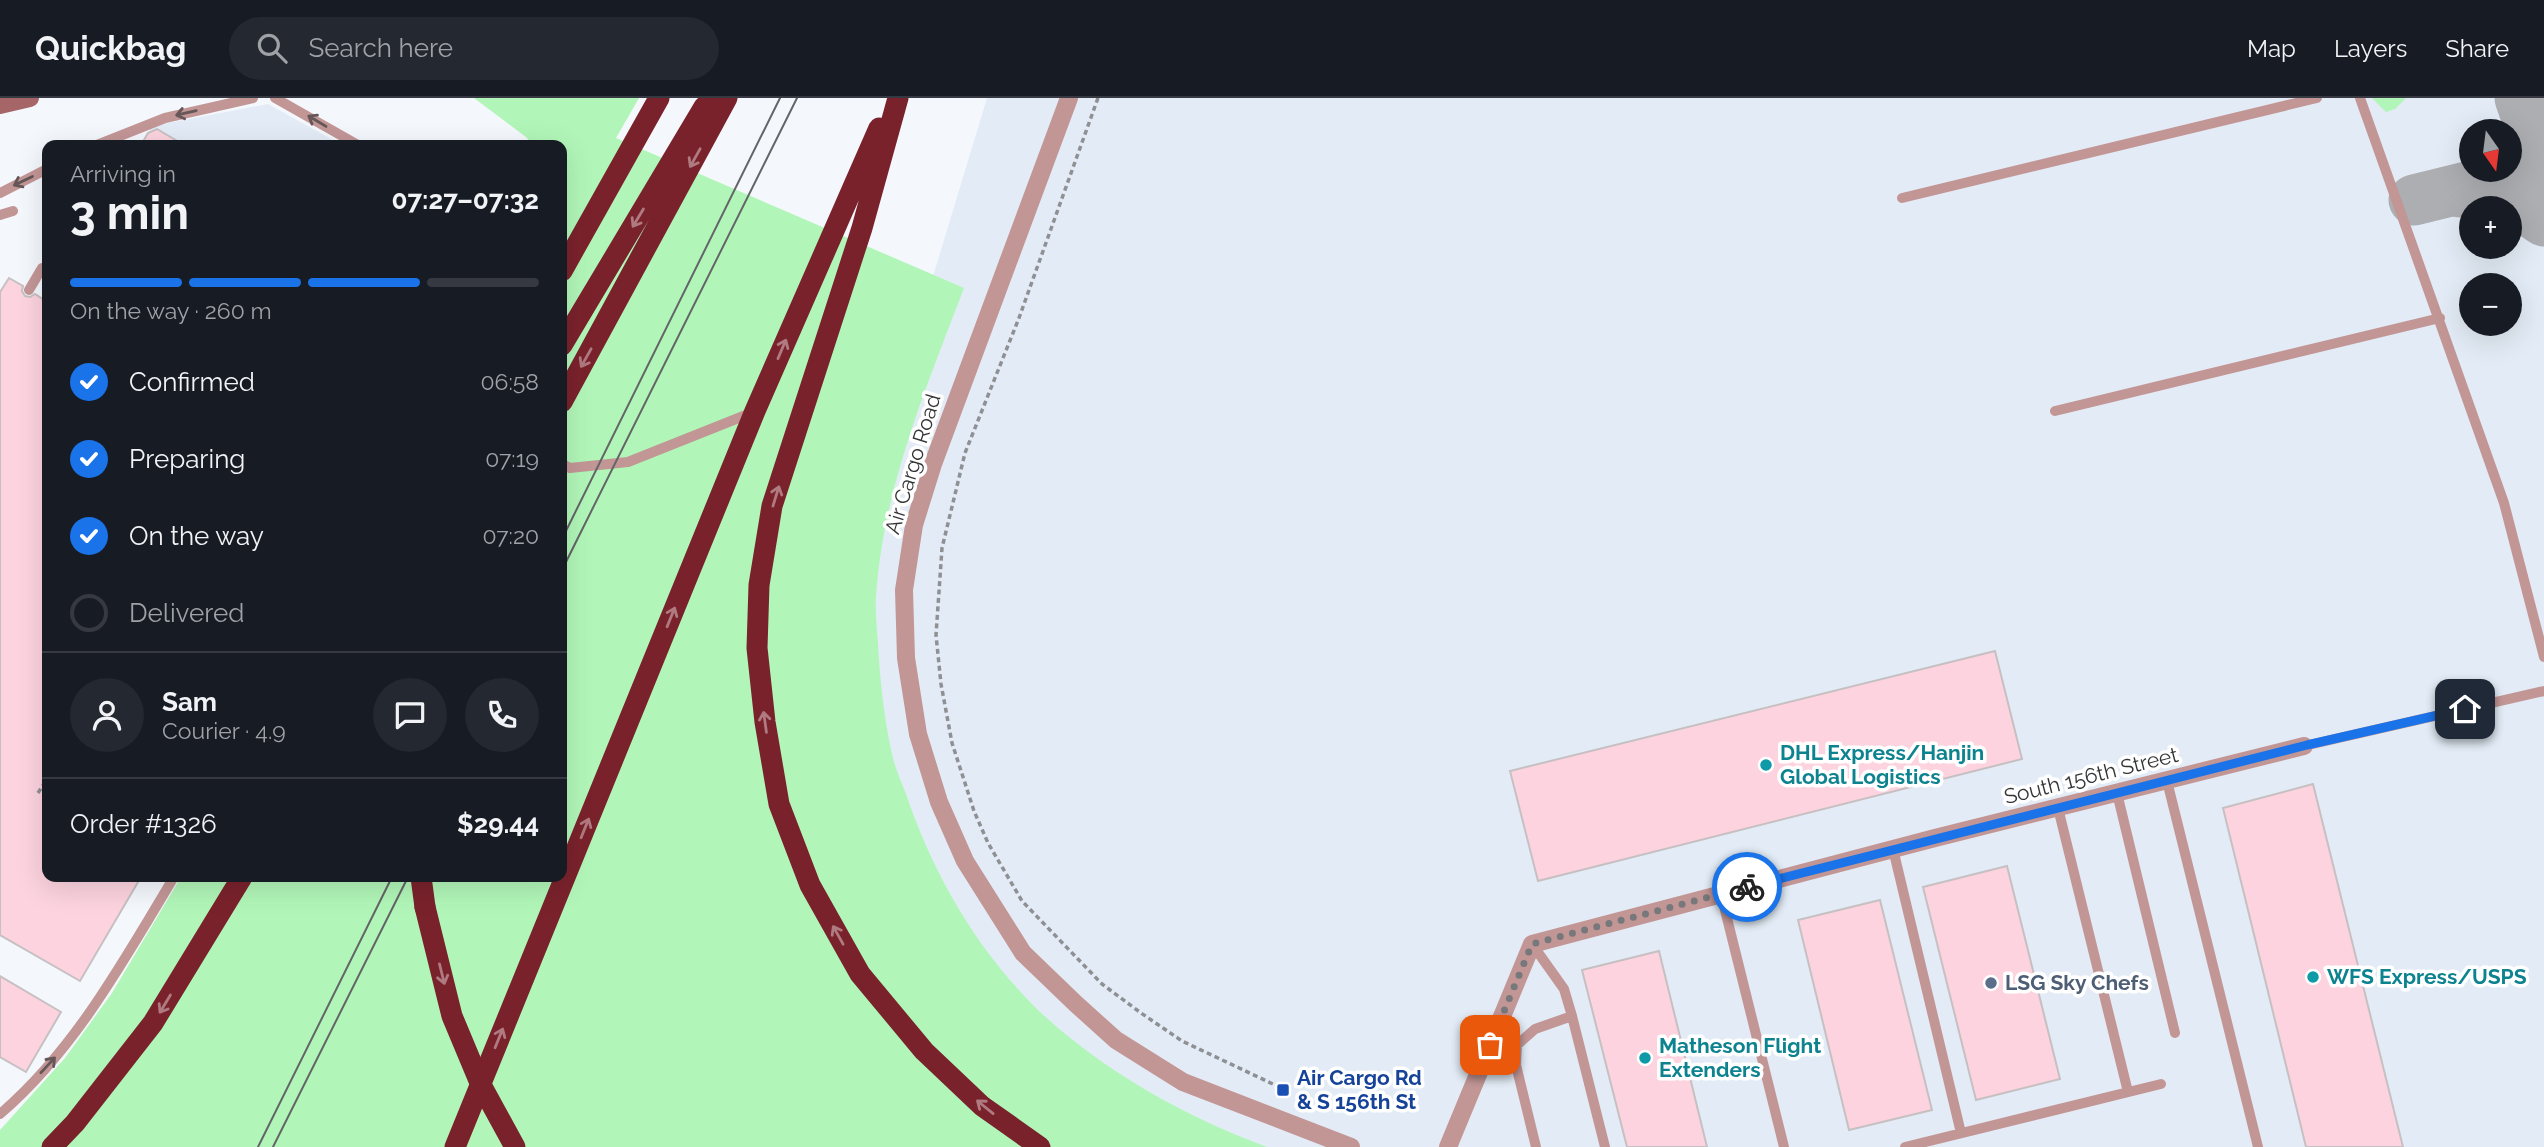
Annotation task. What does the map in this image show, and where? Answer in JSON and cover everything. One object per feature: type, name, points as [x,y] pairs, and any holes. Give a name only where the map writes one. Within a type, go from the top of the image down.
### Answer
[{"type":"highway","points":[[567,262],[659,98]]},
{"type":"highway","points":[[567,337],[704,107],[713,98]]},
{"type":"highway","points":[[567,393],[727,98]]},
{"type":"highway","points":[[567,872],[755,411],[891,98]]},
{"type":"highway","points":[[898,98],[862,228],[772,506],[759,585],[757,635],[765,722],[779,804],[810,885],[860,974],[924,1051],[982,1106],[1040,1147]]},
{"type":"highway","points":[[200,945],[227,882]]},
{"type":"highway","points":[[52,1147],[75,1123],[139,1043],[239,882]]},
{"type":"highway","points":[[422,882],[425,907],[452,1016],[480,1083],[514,1147]]},
{"type":"highway","points":[[455,1147],[563,882]]},
{"type":"main road","points":[[0,105],[30,98]]},
{"type":"street","name":"Air Cargo Road","points":[[1069,98],[933,464],[914,525],[904,590],[906,658],[918,734],[939,802],[964,861],[1023,953],[1076,1004],[1116,1040],[1183,1082],[1351,1147]]},
{"type":"street","name":"South 156th Street","points":[[1532,944],[2304,746]]},
{"type":"street","points":[[1448,1147],[1532,944]]},
{"type":"lane","points":[[0,105],[2,98]]},
{"type":"lane","points":[[108,140],[165,118],[253,98]]},
{"type":"lane","points":[[275,98],[350,140]]},
{"type":"lane","points":[[1902,198],[2317,98]]},
{"type":"lane","points":[[2360,98],[2504,503],[2544,657]]},
{"type":"lane","points":[[0,193],[42,172]]},
{"type":"lane","points":[[0,215],[13,211]]},
{"type":"lane","points":[[29,290],[42,268]]},
{"type":"lane","points":[[2055,411],[2440,318]]},
{"type":"lane","points":[[567,466],[628,462],[755,411]]},
{"type":"lane","points":[[2304,746],[2544,691]]},
{"type":"lane","points":[[2167,781],[2258,1147]]},
{"type":"lane","points":[[2117,793],[2175,1033]]},
{"type":"lane","points":[[2058,808],[2128,1092]]},
{"type":"lane","points":[[1894,849],[1961,1133]]},
{"type":"lane","points":[[0,1114],[59,1054],[106,989],[171,882]]},
{"type":"lane","points":[[1721,894],[1784,1147]]},
{"type":"lane","points":[[1532,944],[1564,989],[1605,1147]]},
{"type":"lane","points":[[1536,1147],[1516,1065],[1517,1045],[1535,1029],[1572,1016]]},
{"type":"lane","points":[[1905,1147],[2161,1084]]},
{"type":"path","points":[[1098,98],[1019,318],[965,453],[955,494],[943,548],[936,635],[952,743],[974,811],[988,843],[1022,901],[1048,931],[1102,984],[1182,1041],[1275,1085]]},
{"type":"path","points":[[38,793],[42,787]]},
{"type":"shaded area","points":[[987,98],[2544,98],[2544,1147],[1228,1147],[1102,1100],[958,959],[866,791],[845,567]]},
{"type":"shaded area","points":[[268,104],[333,140],[144,140],[152,126]]},
{"type":"green space","points":[[474,98],[639,98],[616,138],[964,288],[908,440],[887,517],[880,557],[876,603],[879,658],[887,727],[896,769],[934,862],[970,927],[1015,986],[1041,1013],[1069,1037],[1139,1086],[1214,1125],[1267,1147],[0,1147],[0,1130],[65,1058],[112,993],[178,882],[567,882],[567,140],[529,140]]},
{"type":"green space","points":[[2372,98],[2406,98],[2395,109],[2386,112]]},
{"type":"building","points":[[157,129],[176,140],[144,140],[148,133]]},
{"type":"building","points":[[9,278],[23,286],[25,296],[35,294],[42,299],[42,882],[138,882],[80,981],[0,935],[0,292]]},
{"type":"building","name":"DHL Express/Hanjin Global Logistics","points":[[1995,651],[2022,759],[1538,881],[1510,771]]},
{"type":"building","name":"WFS Express/USPS","points":[[2313,784],[2403,1147],[2306,1147],[2223,808]]},
{"type":"building","name":"LSG Sky Chefs","points":[[2007,866],[2060,1079],[1976,1100],[1923,887]]},
{"type":"building","points":[[1880,900],[1932,1110],[1849,1130],[1798,920]]},
{"type":"building","name":"Matheson Flight Extenders","points":[[1659,951],[1707,1147],[1627,1147],[1582,970]]},
{"type":"building","points":[[0,976],[61,1012],[26,1072],[0,1057]]},
{"type":"taxiway","points":[[2520,98],[2544,167]]},
{"type":"taxiway","points":[[2414,200],[2544,168]]},
{"type":"taxiway","points":[[2460,192],[2483,194],[2504,200],[2544,221]]},
{"type":"tram line","points":[[567,529],[780,98]]},
{"type":"tram line","points":[[567,560],[797,98]]},
{"type":"tram line","points":[[258,1147],[390,882]]},
{"type":"tram line","points":[[273,1147],[406,882]]},
{"type":"way so far","points":[[1490,1045],[1532,944],[1747,887]]},
{"type":"place","name":"DHL Express/Hanjin Global Logistics","points":[[1766,765]]},
{"type":"place","name":"WFS Express/USPS","points":[[2313,977]]},
{"type":"place","name":"LSG Sky Chefs","points":[[1991,983]]},
{"type":"place","name":"Matheson Flight Extenders","points":[[1645,1058]]},
{"type":"place","name":"Air Cargo Rd & S 156th St","points":[[1283,1090]]},
{"type":"route","points":[[1747,887],[2307,745],[2465,709]]}]
